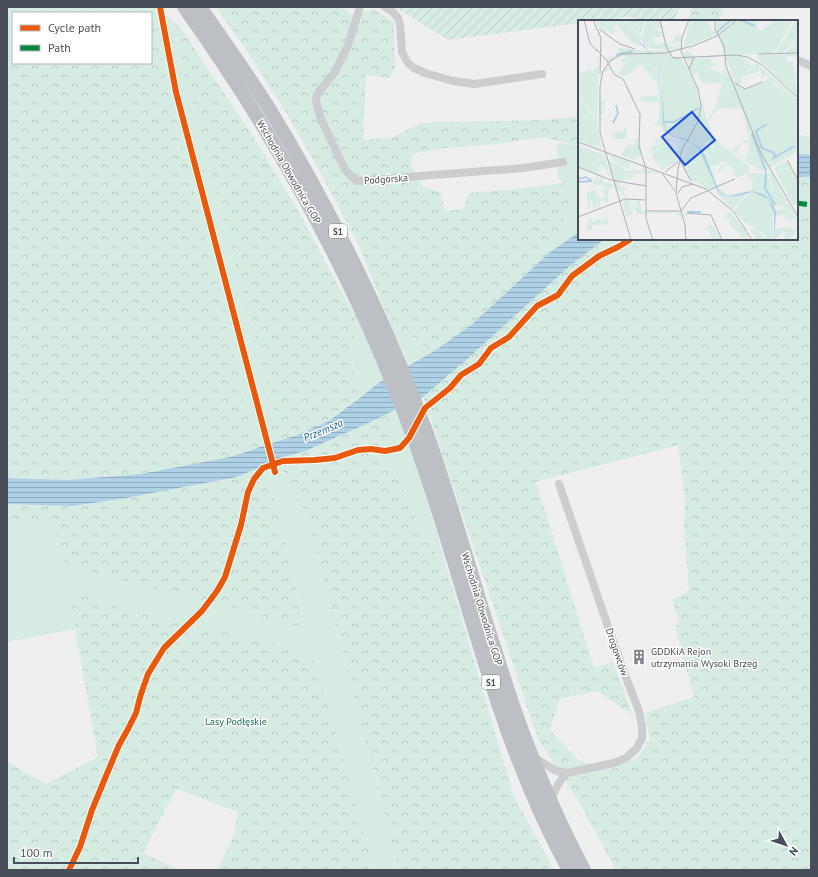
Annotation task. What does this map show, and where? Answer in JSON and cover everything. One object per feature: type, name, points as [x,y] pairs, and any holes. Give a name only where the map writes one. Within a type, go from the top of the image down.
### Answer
[{"type":"highway","name":"Wschodnia Obwodnica GOP","points":[[184,7],[234,79],[258,117],[293,177],[383,342],[407,382],[442,478],[494,649],[531,755],[551,802],[584,870]]},
{"type":"highway","name":"Wschodnia Obwodnica GOP","points":[[200,7],[271,111],[298,157],[349,253],[383,342],[397,392],[420,454],[491,681],[511,739],[537,805],[569,870]]},
{"type":"street","name":"Podgórska","points":[[360,7],[345,52],[335,72],[317,94],[316,102],[321,119],[345,170],[356,181],[523,168],[563,162]]},
{"type":"street","points":[[385,7],[393,12],[398,18],[400,24],[402,52],[408,63],[414,68],[425,73],[453,81],[475,84],[542,74]]},
{"type":"street","points":[[798,60],[811,66]]},
{"type":"street","name":"Drogowców","points":[[559,484],[623,670],[639,711],[642,727],[642,738],[637,748],[626,758],[614,763],[567,773]]},
{"type":"street","points":[[531,755],[556,771],[567,773]]},
{"type":"street","points":[[551,802],[557,786],[562,777],[567,773]]},
{"type":"green space","points":[[7,7],[147,7],[150,12],[12,12],[12,64],[152,64],[152,17],[155,24],[175,115],[252,431],[277,422],[178,49],[180,27],[257,142],[302,218],[357,318],[351,348],[354,375],[359,397],[329,421],[297,435],[230,457],[141,474],[68,480],[7,478]]},
{"type":"green space","points":[[147,7],[157,7],[180,27],[178,49],[277,422],[251,432],[175,115],[155,24],[152,17],[152,12],[150,12]]},
{"type":"green space","points":[[216,7],[342,7],[352,15],[374,9],[394,22],[395,68],[390,78],[366,75],[363,140],[393,137],[420,123],[540,120],[578,116],[578,144],[574,145],[543,137],[498,144],[444,148],[412,154],[411,166],[423,187],[440,192],[445,211],[463,209],[469,193],[564,183],[571,195],[566,215],[549,253],[471,325],[430,353],[411,335],[391,325],[358,244],[325,181],[290,119],[249,54]]},
{"type":"green space","points":[[395,7],[680,7],[674,20],[647,20],[627,17],[602,20],[578,20],[578,23],[448,40]]},
{"type":"green space","points":[[692,7],[723,7],[719,20],[687,20]]},
{"type":"green space","points":[[798,134],[811,137],[811,155],[798,155]]},
{"type":"green space","points":[[557,143],[578,144],[578,233],[549,253],[566,215],[564,183],[558,179]]},
{"type":"green space","points":[[798,177],[811,177],[811,870],[616,870],[579,802],[538,739],[423,397],[572,264],[604,240],[798,240]],"holes":[[[678,445],[685,498],[684,526],[689,590],[672,600],[680,623],[675,626],[694,697],[645,713],[650,739],[637,758],[608,770],[578,760],[550,730],[560,699],[597,691],[633,715],[613,662],[594,668],[536,482]]]},
{"type":"green space","points":[[357,318],[384,379],[359,397],[354,375],[351,348]]},
{"type":"green space","points":[[391,325],[411,335],[430,353],[408,364]]},
{"type":"green space","points":[[397,410],[421,480],[450,579],[415,516],[390,463],[390,413]]},
{"type":"green space","points":[[390,413],[390,463],[415,516],[450,579],[514,797],[554,870],[399,870],[307,516],[287,481],[282,465],[305,451]]},
{"type":"green space","points":[[305,451],[282,465],[287,481],[307,516],[399,870],[373,870],[354,796],[259,639],[212,630],[68,590],[75,629],[7,642],[7,522],[53,523],[66,566],[306,627],[266,470],[237,477],[281,458]]},
{"type":"green space","points":[[266,470],[306,628],[66,566],[53,523],[7,522],[7,504],[73,506],[126,498]]},
{"type":"green space","name":"Lasy Podłęskie","points":[[68,590],[212,630],[259,639],[314,660],[354,796],[373,870],[217,870],[234,835],[238,812],[176,789],[143,853],[180,870],[7,870],[7,762],[46,784],[98,757]]},
{"type":"water","points":[[798,155],[811,155],[811,177],[798,177]]},
{"type":"water","name":"Przemsza","points":[[578,233],[578,240],[604,240],[572,264],[423,397],[366,424],[305,451],[281,458],[237,477],[126,498],[73,506],[7,504],[7,478],[68,480],[141,474],[230,457],[297,435],[329,421],[384,379],[436,350],[471,325],[549,253]]},
{"type":"marked path","points":[[798,203],[811,205]]},
{"type":"cycle path","points":[[160,7],[176,92],[275,472]]},
{"type":"cycle path","points":[[69,870],[80,847],[92,810],[119,745],[136,713],[148,674],[164,648],[202,611],[217,591],[225,577],[241,525],[248,492],[254,479],[263,468],[283,461],[335,458],[358,450],[371,449],[385,451],[400,448],[409,438],[425,408],[450,388],[461,375],[479,364],[491,348],[509,337],[537,306],[558,295],[572,276],[599,256],[629,240]]},
{"type":"place","name":"GDDKiA Rejon utrzymania Wysoki Brzeg","points":[[639,657]]}]
